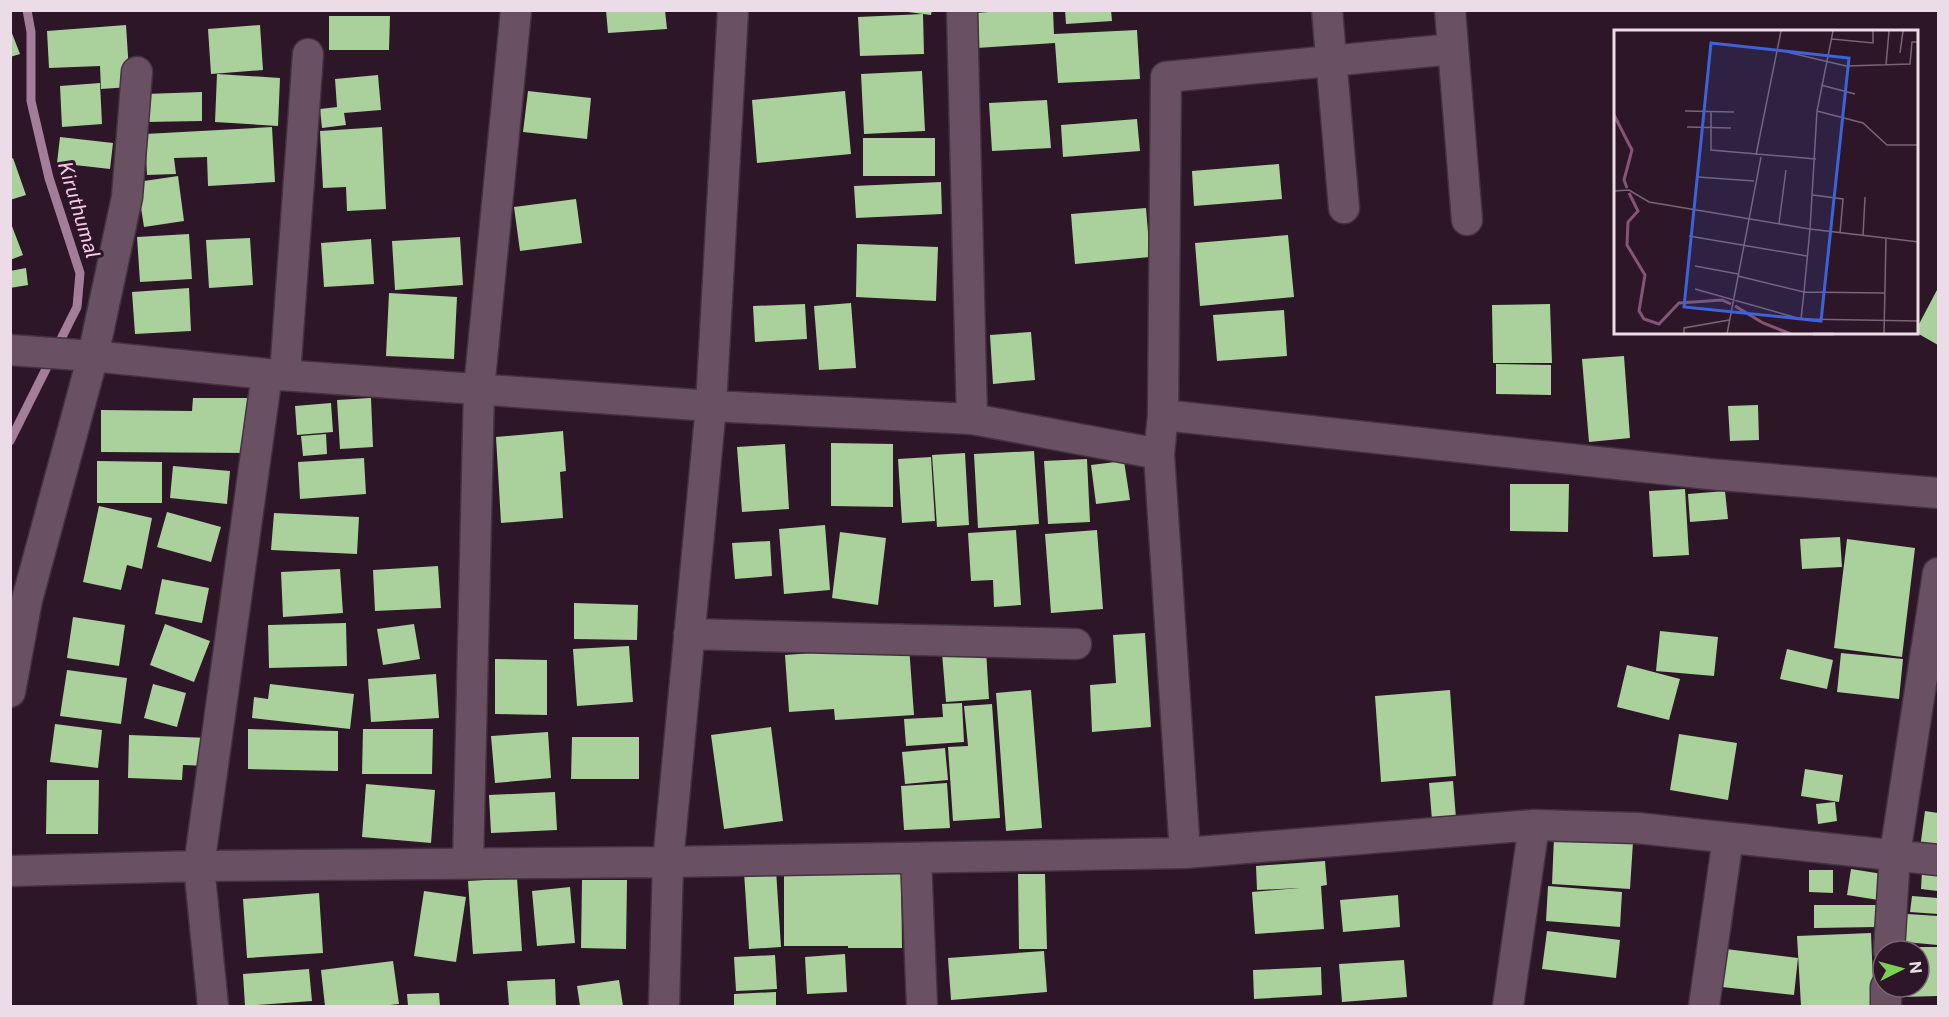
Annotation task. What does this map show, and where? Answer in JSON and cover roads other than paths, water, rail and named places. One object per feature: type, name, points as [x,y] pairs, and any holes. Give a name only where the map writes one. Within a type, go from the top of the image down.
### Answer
[{"type":"street","points":[[468,863],[479,389],[516,10]]},
{"type":"street","points":[[664,1006],[668,862],[711,406],[733,10]]},
{"type":"street","points":[[962,10],[972,419]]},
{"type":"street","points":[[1327,10],[1344,208]]},
{"type":"street","points":[[1450,10],[1467,220]]},
{"type":"street","points":[[1185,854],[1159,454],[1163,415],[1166,77],[1453,49]]},
{"type":"street","points":[[213,1006],[199,866],[276,375],[308,54]]},
{"type":"street","points":[[10,692],[27,600],[81,356],[127,197],[137,72]]},
{"type":"street","points":[[10,350],[276,375],[711,406],[972,419],[1159,454]]},
{"type":"street","points":[[1163,415],[1708,474],[1938,493]]},
{"type":"street","points":[[1890,939],[1895,854],[1938,573]]},
{"type":"street","points":[[689,634],[1076,644]]},
{"type":"street","points":[[10,871],[199,866],[1185,854],[1534,825],[1637,828],[1938,860]]},
{"type":"street","points":[[1508,1006],[1534,825]]},
{"type":"street","points":[[1704,1006],[1728,838]]},
{"type":"street","points":[[916,858],[922,1006]]},
{"type":"waterway","name":"Kiruthumal","points":[[10,441],[77,307],[80,273],[49,178],[31,101],[31,32],[27,10]]}]
